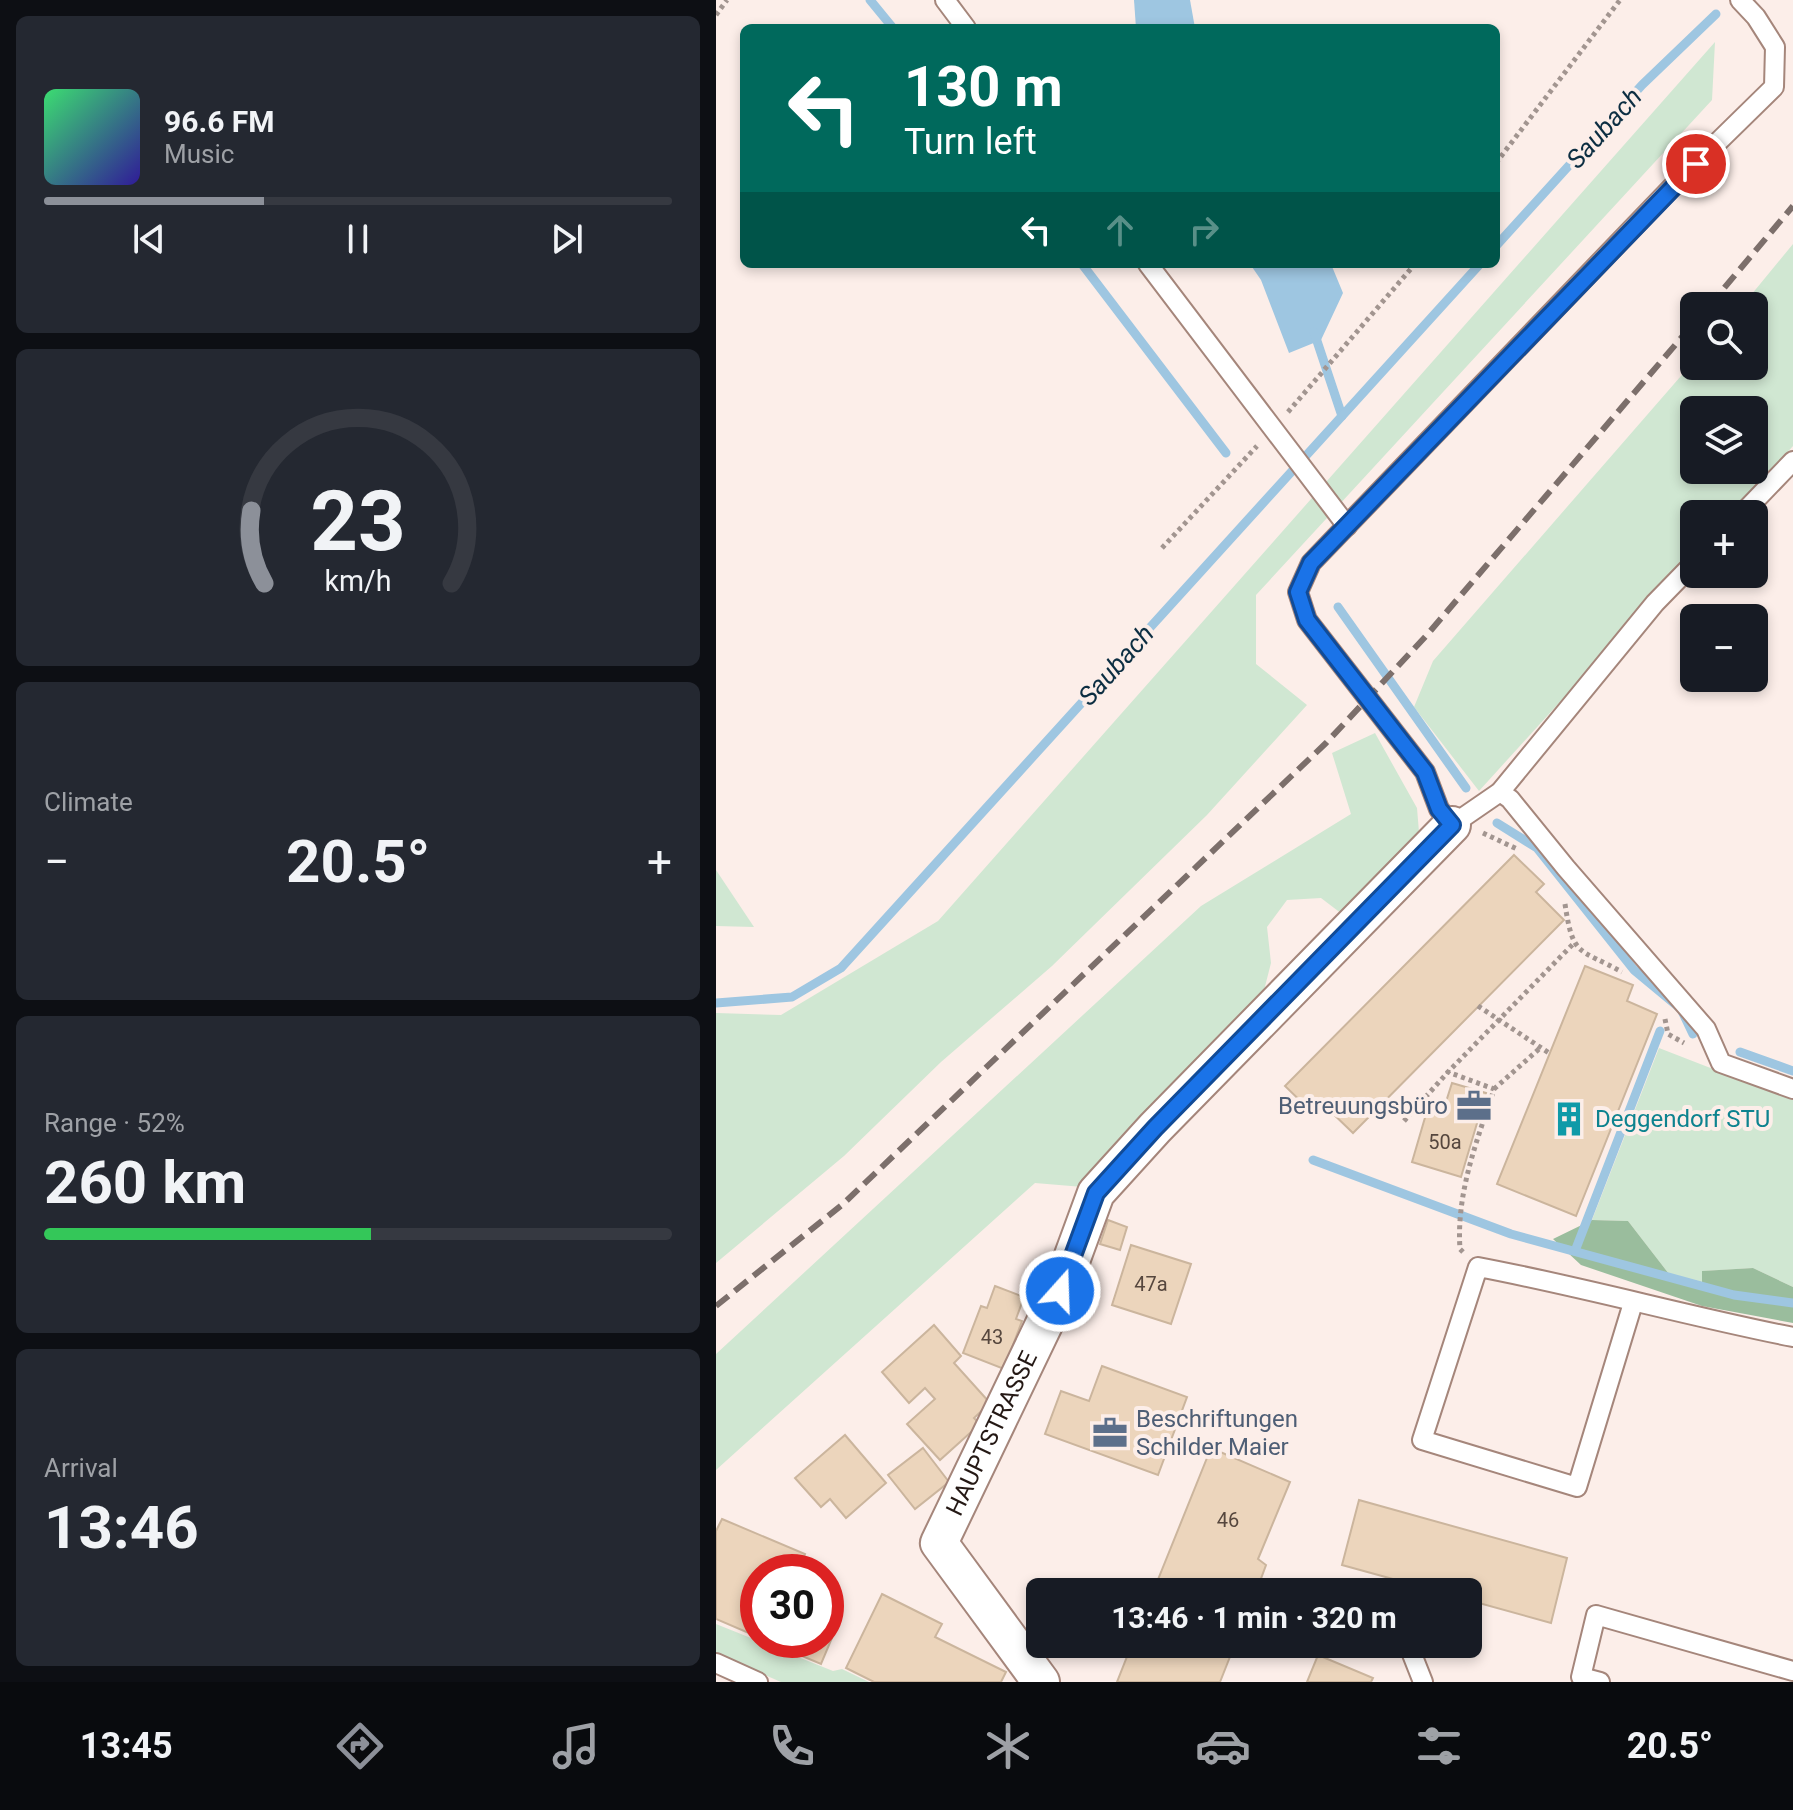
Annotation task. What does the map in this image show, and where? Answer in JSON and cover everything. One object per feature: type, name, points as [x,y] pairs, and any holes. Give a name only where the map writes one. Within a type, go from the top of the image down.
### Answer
[{"type":"street","name":"HAUPTSTRASSE","points":[[1041,1682],[939,1543],[1060,1291],[1096,1193],[1155,1128],[1452,825]]},
{"type":"lane","points":[[945,0],[963,24]]},
{"type":"lane","points":[[1680,577],[1655,603],[1500,792],[1452,825],[1439,809],[1425,772],[1307,620],[1298,592],[1311,563],[1665,194],[1774,87],[1784,45],[1740,0]]},
{"type":"lane","points":[[1151,268],[1347,526]]},
{"type":"lane","points":[[1755,500],[1793,461]]},
{"type":"lane","points":[[1500,792],[1510,799],[1599,907],[1689,1007],[1706,1029],[1721,1063],[1793,1089]]},
{"type":"lane","points":[[1633,1303],[1577,1487],[1422,1440],[1478,1267],[1558,1282],[1633,1303],[1793,1337]]},
{"type":"lane","points":[[1587,1680],[1596,1615],[1793,1671]]},
{"type":"lane","points":[[1414,1658],[1423,1682]]},
{"type":"lane","points":[[716,1663],[758,1682]]},
{"type":"path","points":[[716,15],[727,0]]},
{"type":"path","points":[[1500,158],[1620,0]]},
{"type":"path","points":[[1452,825],[1478,831],[1516,848],[1525,857]]},
{"type":"path","points":[[1564,897],[1569,932],[1578,951],[1633,978]]},
{"type":"path","points":[[1404,1121],[1497,1020],[1574,943]]},
{"type":"path","points":[[1478,1006],[1549,1053]]},
{"type":"path","points":[[1663,1008],[1668,1034],[1721,1063]]},
{"type":"path","points":[[1459,1233],[1463,1187],[1494,1089],[1539,1049]]},
{"type":"path","points":[[1448,1072],[1494,1089]]},
{"type":"green space","points":[[1715,42],[1712,100],[1256,595],[1256,664],[1307,705],[1207,815],[1052,966],[941,1062],[844,1156],[716,1263],[716,1013],[781,1015],[938,921]]},
{"type":"green space","points":[[1793,244],[1793,446],[1768,473],[1768,396],[1680,396],[1680,484],[1758,484],[1744,500],[1680,500],[1680,569],[1479,791],[1414,707],[1433,661],[1680,377],[1680,380],[1768,380],[1768,292],[1754,292]]},
{"type":"green space","points":[[1375,733],[1417,808],[1419,832],[1397,863],[1342,914],[1321,898],[1287,900],[1267,927],[1271,963],[1259,1010],[1083,1187],[1035,1183],[716,1470],[716,1354],[1201,906],[1351,814],[1332,753]]},
{"type":"green space","points":[[716,870],[754,927],[716,926]]},
{"type":"green space","points":[[1659,1048],[1793,1100],[1793,1287],[1753,1268],[1703,1271],[1703,1282],[1669,1274],[1628,1221],[1592,1220]]},
{"type":"green space","points":[[1592,1220],[1628,1221],[1669,1274],[1702,1282],[1702,1271],[1753,1268],[1793,1287],[1793,1323],[1702,1306],[1581,1265],[1553,1239]]},
{"type":"green space","points":[[716,1624],[740,1634],[740,1658],[801,1658],[833,1671],[842,1669],[869,1682],[781,1682],[716,1654]]},
{"type":"water","points":[[1134,0],[1190,0],[1194,24],[1136,24]]},
{"type":"water","points":[[1253,268],[1333,268],[1343,293],[1321,340],[1289,353],[1261,280]]},
{"type":"building","points":[[1514,855],[1544,884],[1536,892],[1564,920],[1353,1133],[1324,1105],[1315,1115],[1285,1086]]},
{"type":"building","name":"Deggendorf STU","points":[[1585,966],[1633,985],[1627,1001],[1657,1014],[1576,1216],[1497,1184]]},
{"type":"building","points":[[1452,1083],[1486,1093],[1461,1177],[1412,1162],[1429,1104],[1444,1108]]},
{"type":"building","points":[[1108,1220],[1127,1227],[1120,1250],[1100,1244]]},
{"type":"building","points":[[1131,1245],[1191,1264],[1171,1324],[1112,1305]]},
{"type":"building","points":[[995,1286],[1024,1297],[1016,1319],[1022,1321],[1004,1369],[963,1353],[981,1306],[987,1308]]},
{"type":"building","points":[[934,1325],[961,1356],[954,1363],[990,1403],[974,1418],[980,1424],[940,1460],[907,1424],[935,1399],[925,1388],[909,1403],[882,1372]]},
{"type":"building","points":[[1102,1366],[1187,1397],[1158,1475],[1045,1434],[1061,1391],[1089,1401]]},
{"type":"building","points":[[845,1435],[886,1483],[846,1518],[830,1499],[821,1507],[795,1478]]},
{"type":"building","points":[[923,1448],[949,1482],[915,1509],[888,1475]]},
{"type":"building","points":[[1211,1448],[1290,1482],[1258,1559],[1266,1565],[1261,1578],[1159,1578]]},
{"type":"building","points":[[1359,1500],[1567,1558],[1551,1623],[1482,1604],[1482,1578],[1389,1578],[1342,1565]]},
{"type":"building","points":[[722,1519],[805,1554],[740,1554],[740,1629],[716,1619],[716,1531]]},
{"type":"building","points":[[882,1594],[942,1624],[935,1637],[1006,1672],[1001,1682],[874,1682],[846,1668]]},
{"type":"building","points":[[807,1658],[824,1658],[821,1664]]},
{"type":"building","points":[[1126,1658],[1229,1658],[1220,1682],[1117,1682]]},
{"type":"building","points":[[1317,1658],[1325,1658],[1373,1678],[1371,1682],[1307,1682]]},
{"type":"waterway","points":[[870,0],[890,24]]},
{"type":"waterway","name":"Saubach","points":[[1500,242],[1642,85],[1716,14]]},
{"type":"waterway","points":[[1085,268],[1226,453]]},
{"type":"waterway","name":"Saubach","points":[[716,1003],[792,997],[841,968],[1476,268]]},
{"type":"waterway","points":[[1314,332],[1342,416]]},
{"type":"waterway","points":[[1338,607],[1466,788]]},
{"type":"waterway","points":[[1497,823],[1537,848],[1634,970],[1681,1009],[1693,1034]]},
{"type":"waterway","points":[[1575,1251],[1660,1031]]},
{"type":"waterway","points":[[1740,1052],[1793,1071]]},
{"type":"waterway","points":[[1313,1160],[1511,1234],[1734,1295],[1793,1303]]},
{"type":"railway","points":[[1721,292],[1793,206]]},
{"type":"railway","points":[[716,1306],[843,1204],[1326,743],[1426,636],[1680,339]]},
{"type":"place","name":"Betreuungsbüro","points":[[1474,1106]]},
{"type":"place","name":"Deggendorf STU","points":[[1569,1119]]},
{"type":"place","name":"Beschriftungen Schilder Maier","points":[[1110,1433]]},
{"type":"route","points":[[1060,1291],[1096,1193],[1155,1128],[1452,825],[1439,809],[1425,772],[1307,620],[1298,592],[1311,563],[1696,164]]}]
